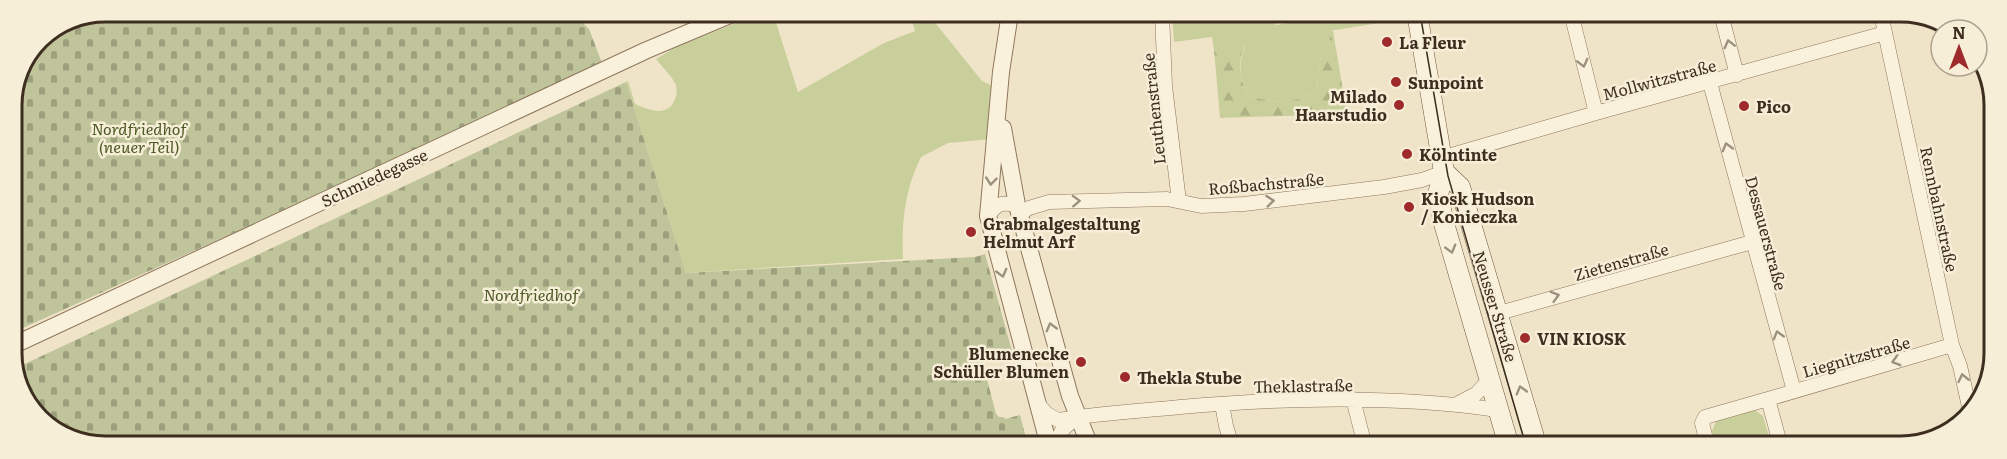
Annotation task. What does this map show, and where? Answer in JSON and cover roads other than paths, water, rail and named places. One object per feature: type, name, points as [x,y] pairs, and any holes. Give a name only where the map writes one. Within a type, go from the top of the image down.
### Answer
[{"type":"main road","name":"Neusser Straße","points":[[1418,22],[1442,165],[1438,194],[1443,220],[1506,436]]},
{"type":"main road","name":"Neusser Straße","points":[[1442,165],[1460,188],[1534,436]]},
{"type":"street","name":"Schmiedegasse","points":[[22,341],[646,50],[713,22]]},
{"type":"street","points":[[1009,22],[1003,57],[988,216],[1046,436]]},
{"type":"street","name":"Leuthenstraße","points":[[1161,22],[1165,86],[1179,201]]},
{"type":"street","points":[[1573,22],[1596,113]]},
{"type":"street","points":[[1723,22],[1737,75]]},
{"type":"street","name":"Rennbahnstraße","points":[[1883,22],[1953,345],[1968,402]]},
{"type":"street","name":"Mollwitzstraße","points":[[1442,165],[1596,113],[1885,33]]},
{"type":"street","name":"Dessauerstraße","points":[[1710,82],[1794,391]]},
{"type":"street","points":[[999,103],[1018,209],[1070,396],[1086,436]]},
{"type":"street","name":"Roßbachstraße","points":[[988,216],[997,205],[1005,203],[1018,209],[1048,202],[1167,198],[1201,206],[1307,197],[1384,188],[1422,180],[1442,165]]},
{"type":"street","name":"Zietenstraße","points":[[1499,313],[1752,242]]},
{"type":"street","name":"Liegnitzstraße","points":[[1705,436],[1702,423],[1705,417],[1953,345]]},
{"type":"street","points":[[1457,404],[1476,394],[1489,380]]},
{"type":"street","points":[[1353,399],[1362,436]]},
{"type":"street","name":"Theklastraße","points":[[1036,402],[1047,414],[1058,420],[1222,404],[1296,400],[1353,399],[1457,404],[1498,410]]},
{"type":"street","points":[[1768,399],[1779,436]]},
{"type":"street","points":[[1222,404],[1229,436]]},
{"type":"street","points":[[1059,436],[1064,426],[1079,417]]},
{"type":"tram line","points":[[1422,22],[1448,176],[1523,436]]},
{"type":"place","name":"La Fleur","points":[[1387,42]]},
{"type":"place","name":"Sunpoint","points":[[1396,82]]},
{"type":"place","name":"Milado Haarstudio","points":[[1399,105]]},
{"type":"place","name":"Pico","points":[[1744,106]]},
{"type":"place","name":"Kölntinte","points":[[1407,154]]},
{"type":"place","name":"Kiosk Hudson / Konieczka","points":[[1409,207]]},
{"type":"place","name":"Grabmalgestaltung Helmut Arf","points":[[971,232]]},
{"type":"place","name":"VIN KIOSK","points":[[1525,338]]},
{"type":"place","name":"Blumenecke Schüller Blumen","points":[[1081,362]]},
{"type":"place","name":"Thekla Stube","points":[[1125,377]]},
{"type":"park label","name":"Nordfriedhof (neuer Teil)","points":[[139,137]]},
{"type":"park label","name":"Nordfriedhof","points":[[531,294]]}]
